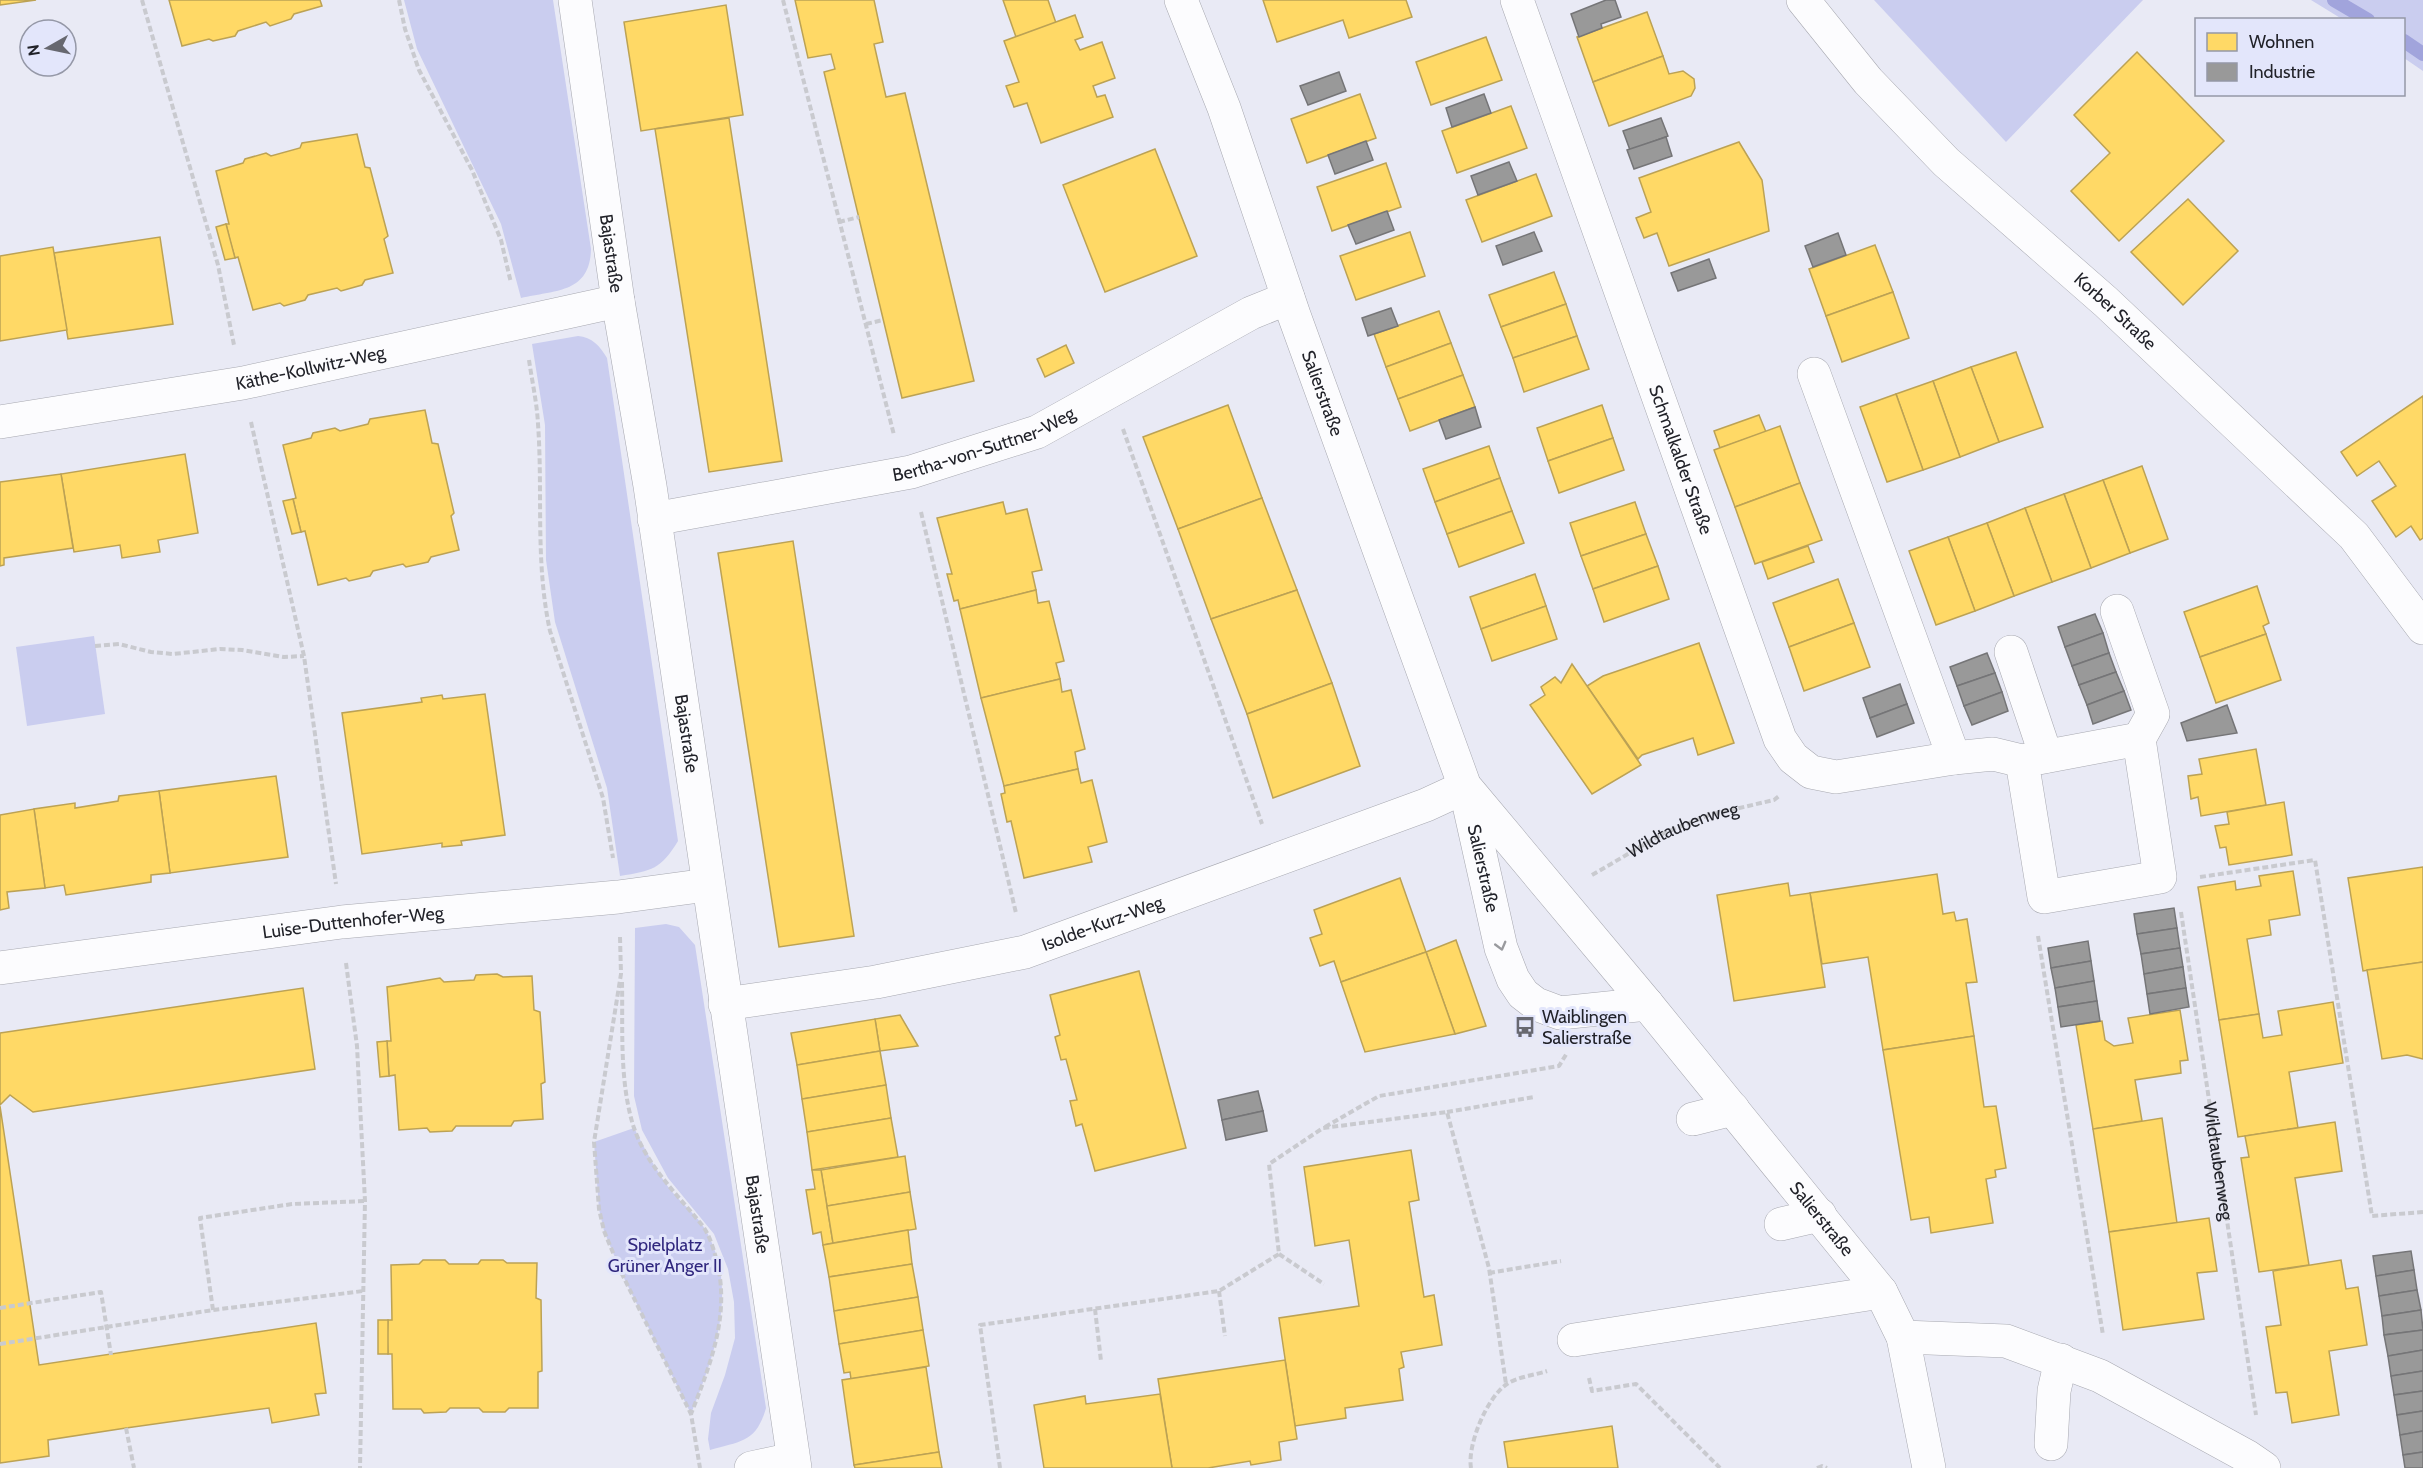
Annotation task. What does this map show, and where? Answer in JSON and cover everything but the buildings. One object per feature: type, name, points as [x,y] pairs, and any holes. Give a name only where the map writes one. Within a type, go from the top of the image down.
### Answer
[{"type":"street","name":"Bajastraße","points":[[575,0],[618,301],[654,519],[794,1464]]},
{"type":"street","name":"Salierstraße","points":[[1181,0],[1224,108],[1288,298],[1465,787],[1501,948],[1513,979],[1523,994],[1548,1011],[1560,1013],[1647,1004]]},
{"type":"street","name":"Schmalkalder Straße","points":[[1517,0],[1780,739],[1793,758],[1811,772]]},
{"type":"street","name":"Korber Straße","points":[[1803,0],[1868,81],[1946,162],[2106,302],[2354,536],[2423,628]]},
{"type":"street","name":"Bertha-von-Suttner-Weg","points":[[654,519],[907,473],[1037,432],[1110,394],[1251,313],[1288,298]]},
{"type":"street","name":"Käthe-Kollwitz-Weg","points":[[0,422],[243,384],[618,301]]},
{"type":"street","points":[[1814,374],[1954,758]]},
{"type":"street","points":[[2011,651],[2034,759],[2044,897],[2168,878],[2139,739],[2153,714],[2117,611]]},
{"type":"street","points":[[1811,772],[1836,777],[1860,775],[1954,758],[1993,754],[2034,759],[2139,739]]},
{"type":"street","name":"Salierstraße","points":[[1465,787],[1647,1004],[1881,1292],[1903,1337],[1929,1468]]},
{"type":"street","name":"Isolde-Kurz-Weg","points":[[725,1004],[876,981],[1025,952],[1426,806],[1465,787]]},
{"type":"street","name":"Luise-Duttenhofer-Weg","points":[[0,968],[342,922],[618,897],[707,885]]},
{"type":"street","points":[[1693,1119],[1733,1109]]},
{"type":"street","points":[[1781,1224],[1820,1215]]},
{"type":"street","points":[[1574,1340],[1881,1292]]},
{"type":"street","points":[[1903,1337],[2006,1341],[2061,1360],[2100,1377],[2256,1462]]},
{"type":"street","points":[[2051,1444],[2055,1391],[2061,1360]]},
{"type":"street","points":[[751,1468],[794,1464]]},
{"type":"path","points":[[142,0],[218,265],[304,656],[342,922],[357,1046],[365,1201],[360,1468]]},
{"type":"path","points":[[399,0],[405,29],[419,70],[472,170],[501,240],[522,321],[538,423],[538,522],[544,604],[550,631],[603,798],[618,897],[624,1064],[634,1128],[669,1187],[704,1228],[714,1247],[721,1279],[723,1310],[711,1362],[691,1414]]},
{"type":"path","points":[[783,0],[839,222],[907,473],[1025,952]]},
{"type":"path","points":[[839,222],[859,217]]},
{"type":"path","points":[[866,324],[883,320]]},
{"type":"path","points":[[1110,394],[1257,809]]},
{"type":"path","points":[[95,646],[119,644],[151,652],[173,654],[220,649],[284,657],[304,656]]},
{"type":"path","name":"Wildtaubenweg","points":[[1558,899],[1578,882],[1664,833],[1709,815],[1774,800],[1811,772]]},
{"type":"path","points":[[2168,878],[2315,860],[2372,1216],[2423,1212]]},
{"type":"path","name":"Wildtaubenweg","points":[[2168,878],[2259,1430],[2256,1462]]},
{"type":"path","points":[[2044,897],[2038,935],[2105,1350],[2100,1377]]},
{"type":"path","points":[[621,974],[594,1142],[599,1209],[604,1231],[621,1272],[691,1414],[700,1468]]},
{"type":"path","points":[[1324,1284],[1279,1254],[1269,1164],[1323,1128],[1379,1096],[1559,1066]]},
{"type":"path","points":[[1323,1128],[1447,1112],[1534,1097]]},
{"type":"path","points":[[1447,1112],[1489,1273],[1506,1384]]},
{"type":"path","points":[[213,1310],[200,1218],[292,1204],[365,1201]]},
{"type":"path","points":[[1000,1468],[980,1325],[1219,1291],[1279,1254]]},
{"type":"path","points":[[1489,1273],[1561,1261]]},
{"type":"path","points":[[0,1344],[213,1310],[363,1291]]},
{"type":"path","points":[[1219,1291],[1225,1336]]},
{"type":"path","points":[[0,1308],[101,1292],[111,1355]]},
{"type":"path","points":[[1095,1309],[1101,1361]]},
{"type":"path","points":[[1588,1374],[1592,1390],[1636,1384],[1720,1468]]},
{"type":"path","points":[[126,1428],[134,1468]]},
{"type":"path","points":[[1817,1468],[1822,1466],[1827,1468]]},
{"type":"green space","points":[[404,0],[553,0],[591,249],[585,274],[578,282],[558,291],[521,298],[501,224],[417,49]]},
{"type":"green space","points":[[1874,0],[2143,0],[2006,142]]},
{"type":"green space","points":[[2311,0],[2423,0],[2423,71],[2405,59],[2405,18],[2340,18]]},
{"type":"green space","points":[[578,336],[595,343],[607,358],[678,841],[666,858],[655,867],[620,876],[607,788],[555,622],[546,560],[545,425],[532,344]]},
{"type":"green space","points":[[94,636],[105,714],[27,726],[16,647]]},
{"type":"green space","points":[[666,924],[679,927],[695,945],[766,1408],[757,1428],[746,1439],[710,1450],[708,1439],[711,1413],[735,1338],[734,1302],[728,1269],[714,1234],[668,1178],[642,1130],[634,1096],[635,928]]},
{"type":"green space","name":"Spielplatz Grüner Anger II","points":[[634,1128],[664,1181],[705,1229],[715,1252],[721,1275],[722,1299],[715,1346],[691,1414],[621,1272],[604,1231],[599,1209],[594,1142]]},
{"type":"waterway","points":[[2334,0],[2365,18]]},
{"type":"waterway","points":[[2405,42],[2423,54]]},
{"type":"place","name":"Waiblingen Salierstraße","points":[[1525,1027]]}]
